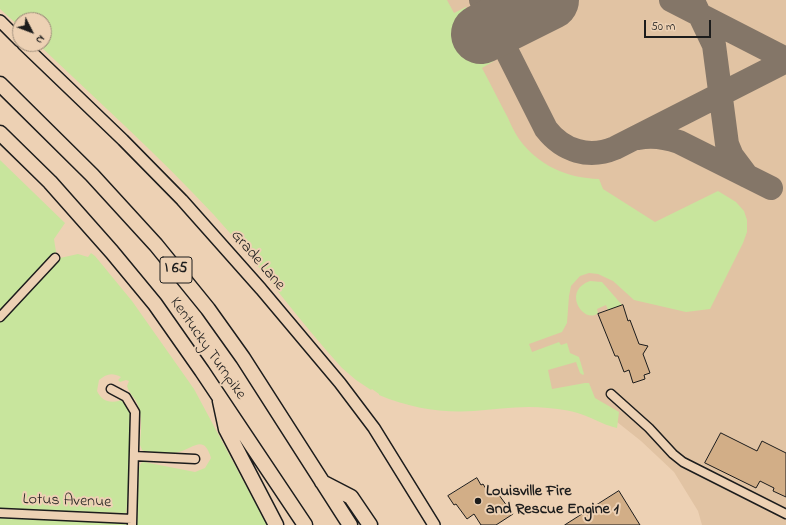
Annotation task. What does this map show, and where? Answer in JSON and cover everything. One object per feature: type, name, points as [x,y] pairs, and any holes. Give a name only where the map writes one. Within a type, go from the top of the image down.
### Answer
[{"type":"highway","name":"I 65","points":[[0,84],[92,174],[156,245],[208,309],[242,358],[350,525]]},
{"type":"highway","name":"Kentucky Turnpike","points":[[0,133],[50,182],[131,275],[178,336],[305,525]]},
{"type":"highway","points":[[219,396],[226,429],[276,525]]},
{"type":"highway","points":[[321,482],[351,497],[370,525]]},
{"type":"main road","points":[[0,22],[12,33]]},
{"type":"main road","name":"Grade Lane","points":[[31,52],[182,200],[256,283],[340,383],[374,428],[434,525]]},
{"type":"street","points":[[0,317],[55,258]]},
{"type":"street","points":[[111,389],[126,397],[135,412],[132,522]]},
{"type":"street","points":[[611,394],[649,428],[673,454],[683,462],[786,514]]},
{"type":"street","points":[[134,456],[196,458]]},
{"type":"street","name":"Lotus Avenue","points":[[0,513],[132,522]]},
{"type":"shaded area","points":[[0,0],[786,0],[786,525],[702,525],[698,511],[674,472],[641,441],[607,414],[474,398],[52,27],[52,12],[12,12]]},
{"type":"green space","points":[[0,0],[447,0],[454,13],[466,7],[494,61],[482,68],[513,129],[535,156],[554,169],[565,173],[599,179],[603,189],[655,222],[718,191],[736,202],[744,211],[747,220],[747,232],[710,309],[686,312],[634,300],[613,281],[598,274],[589,273],[580,276],[571,286],[567,323],[562,332],[529,344],[532,352],[559,342],[561,345],[567,343],[570,353],[579,357],[584,374],[583,375],[580,373],[576,362],[548,370],[552,389],[589,383],[595,398],[619,412],[617,428],[581,414],[558,409],[520,407],[474,411],[450,411],[426,409],[391,400],[379,395],[372,389],[371,390],[342,368],[214,215],[149,149],[46,52],[52,52],[52,12],[12,12],[12,20],[0,9]]},
{"type":"green space","points":[[0,160],[65,223],[54,239],[56,252],[0,311]]},
{"type":"green space","points":[[91,253],[132,301],[194,389],[267,525],[137,525],[139,468],[141,463],[144,462],[195,472],[205,468],[211,458],[205,446],[202,444],[198,444],[176,453],[142,450],[140,445],[140,413],[137,403],[127,386],[129,381],[126,380],[120,382],[118,380],[121,377],[112,374],[104,376],[99,380],[97,391],[103,399],[112,402],[120,400],[123,402],[129,409],[131,415],[130,476],[126,513],[0,509],[0,320],[60,258],[78,254],[88,257]]},
{"type":"green space","points":[[590,281],[602,282],[622,305],[608,310],[606,305],[597,309],[598,313],[592,315],[582,311],[576,299],[577,292],[581,286]]},
{"type":"green space","points":[[0,516],[129,523],[129,525],[0,525]]},
{"type":"building","points":[[623,305],[628,321],[630,320],[639,344],[648,346],[643,354],[650,373],[644,375],[645,379],[633,383],[629,370],[624,372],[618,356],[615,356],[598,314]]},
{"type":"building","points":[[721,433],[757,451],[762,441],[786,453],[786,497],[773,491],[774,488],[760,481],[756,488],[705,463]]},
{"type":"building","name":"Louisville Fire and Rescue Engine 1","points":[[477,478],[490,495],[496,491],[513,514],[496,525],[481,525],[474,514],[467,519],[448,496]]},
{"type":"building","points":[[619,491],[640,525],[565,525]]},
{"type":"taxiway","points":[[481,0],[546,129],[553,137],[568,148],[586,153],[596,153],[615,148],[786,61]]},
{"type":"taxiway","points":[[671,0],[786,59]]},
{"type":"taxiway","points":[[693,1],[714,45],[727,144],[732,156],[747,176]]},
{"type":"taxiway","points":[[638,138],[658,137],[679,142],[771,188]]},
{"type":"runway","points":[[481,34],[549,0]]},
{"type":"place","name":"Louisville Fire and Rescue Engine 1","points":[[478,501]]}]
